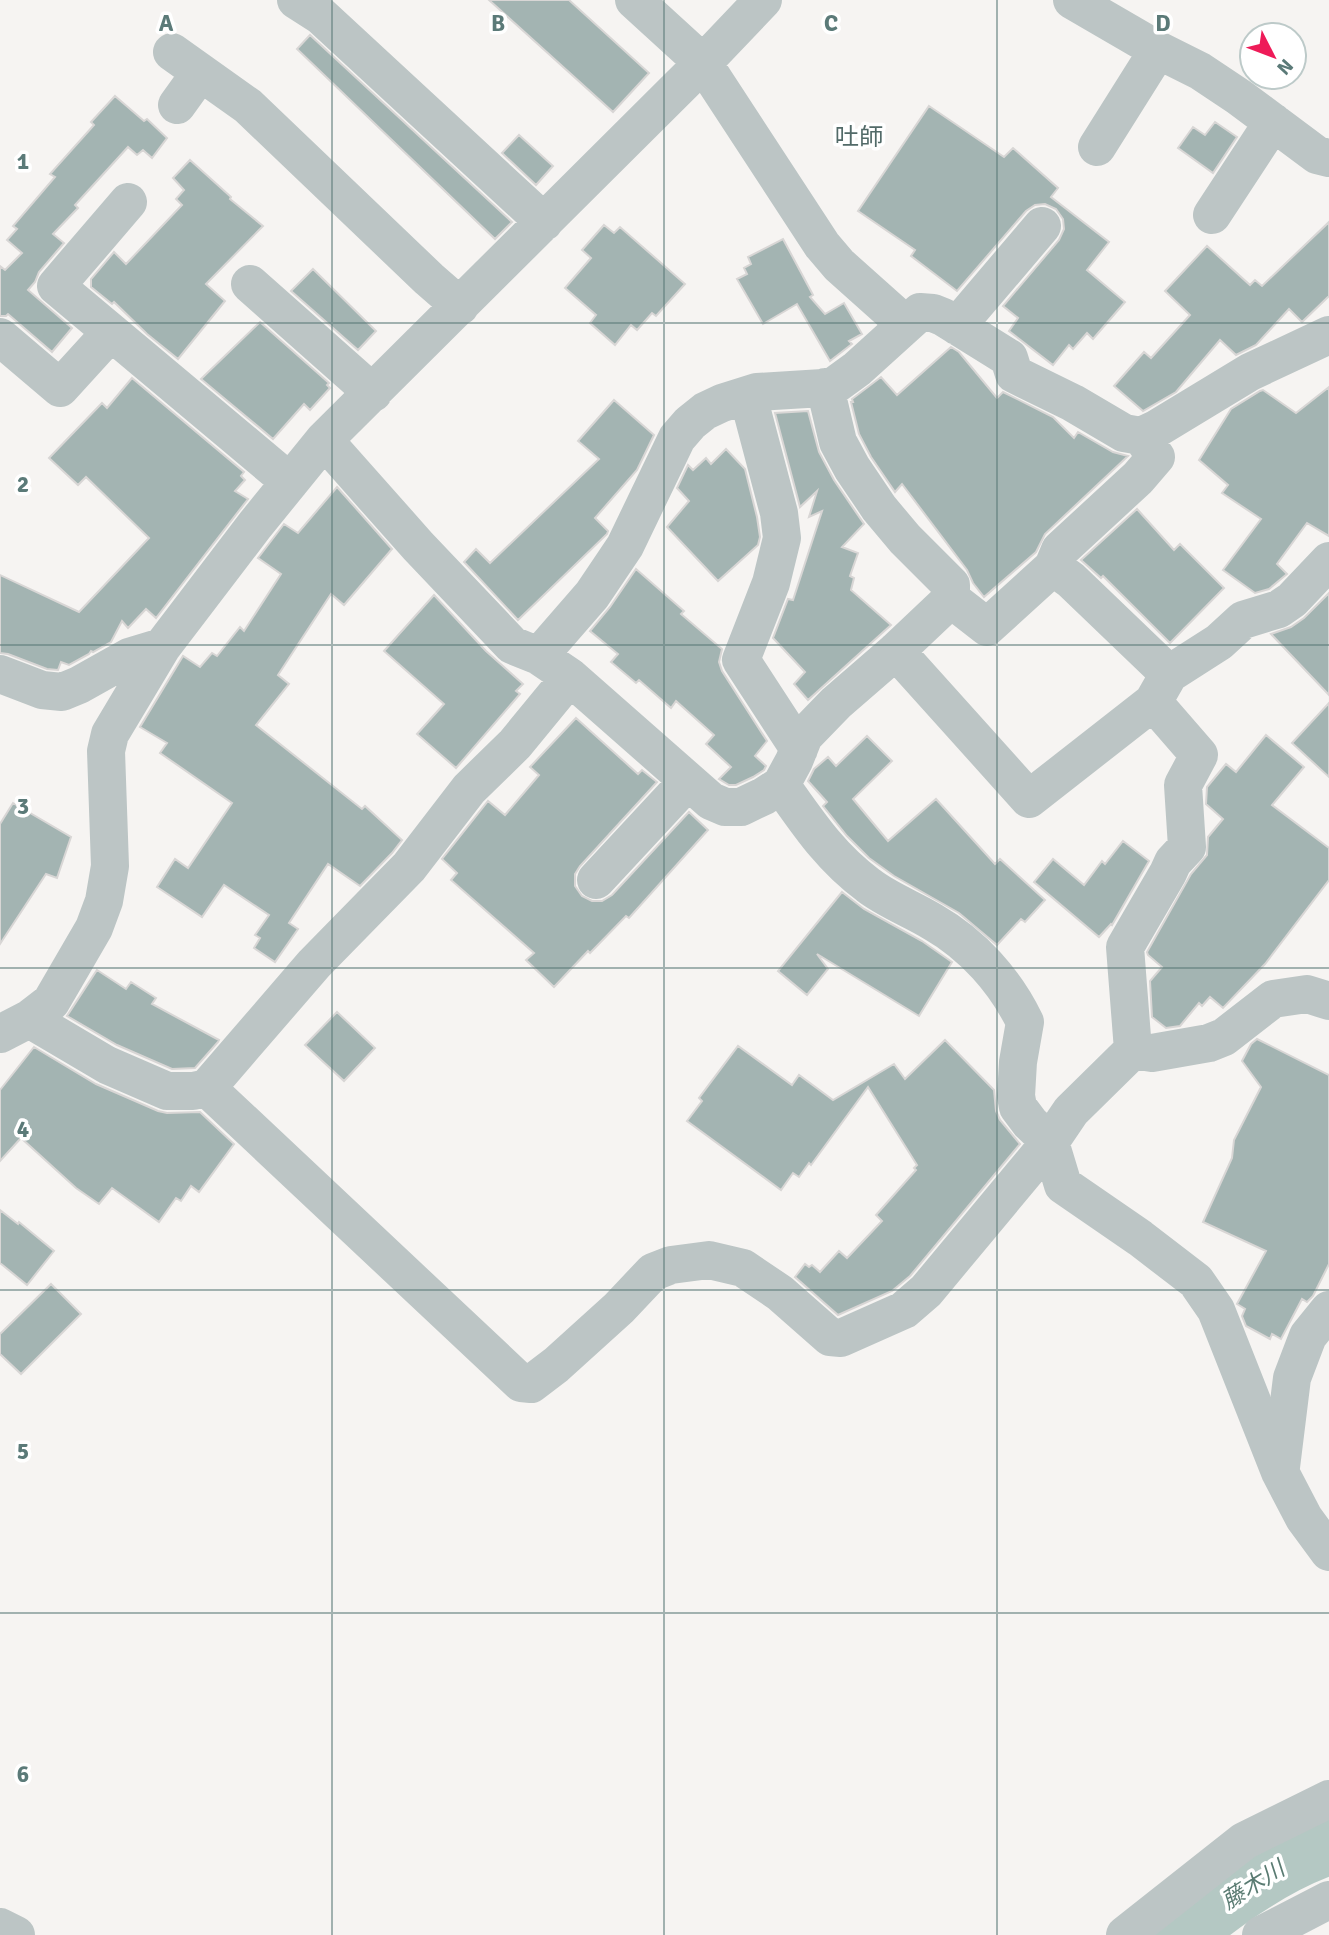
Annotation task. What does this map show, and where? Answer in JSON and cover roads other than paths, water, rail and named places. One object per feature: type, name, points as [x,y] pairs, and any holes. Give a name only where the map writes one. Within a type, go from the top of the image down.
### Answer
[{"type":"street","points":[[296,0],[321,16],[544,222]]},
{"type":"street","points":[[634,0],[703,64],[822,245],[839,265],[905,324]]},
{"type":"street","points":[[14,1027],[51,1002],[94,929],[101,910],[110,866],[106,751],[110,733],[162,647],[324,440],[703,64],[763,0]]},
{"type":"street","points":[[1072,0],[1200,71],[1317,155],[1329,158]]},
{"type":"street","points":[[1097,147],[1158,50]]},
{"type":"street","points":[[177,105],[186,62],[248,106],[460,306]]},
{"type":"street","points":[[1212,215],[1273,122]]},
{"type":"street","points":[[128,202],[56,286],[290,482]]},
{"type":"street","points":[[957,326],[1042,226]]},
{"type":"street","points":[[250,284],[373,393]]},
{"type":"street","points":[[539,656],[592,594],[625,546],[677,438],[690,423],[705,411],[722,403],[757,392],[835,385],[920,312],[933,313],[1009,358],[1014,374],[1125,433],[1141,436],[1250,372],[1329,335]]},
{"type":"street","points":[[0,337],[60,388],[111,332]]},
{"type":"street","points":[[324,440],[418,546],[512,645],[539,656],[570,677],[711,801],[726,807],[741,807],[781,785],[804,736],[836,703],[951,599],[951,585],[879,508],[852,468],[838,442],[825,387]]},
{"type":"street","points":[[748,396],[779,513],[782,538],[771,583],[741,660],[799,749]]},
{"type":"street","points":[[951,599],[987,627],[1053,567],[1060,551],[1138,478],[1156,457],[1141,436]]},
{"type":"street","points":[[896,651],[1029,799],[1244,620],[1279,608],[1292,600],[1329,561]]},
{"type":"street","points":[[207,1088],[521,1382],[531,1384],[556,1365],[653,1272],[671,1265],[709,1260],[743,1268],[780,1293],[830,1337],[841,1338],[904,1310],[926,1291],[1050,1142],[1071,1111],[1133,1050],[1125,947],[1173,862],[1187,847],[1183,785],[1199,755],[1161,688],[1071,580],[1053,567]]},
{"type":"street","points":[[0,674],[42,690],[62,692],[129,657],[162,647]]},
{"type":"street","points":[[14,1027],[167,1091],[207,1088],[314,964],[409,867],[469,789],[515,744],[570,677]]},
{"type":"street","points":[[596,880],[688,780]]},
{"type":"street","points":[[781,785],[821,842],[840,862],[870,887],[964,942],[1009,995],[1025,1023],[1018,1062],[1018,1107],[1050,1142],[1063,1185],[1140,1238],[1196,1282],[1216,1310],[1280,1472],[1304,1518],[1329,1552]]},
{"type":"street","points":[[1133,1050],[1152,1053],[1209,1043],[1224,1037],[1273,999],[1307,994],[1329,1001]]},
{"type":"street","points":[[1280,1472],[1292,1378],[1308,1336],[1329,1310]]},
{"type":"street","points":[[1125,1935],[1244,1841],[1329,1799]]},
{"type":"street","points":[[1261,1935],[1329,1900]]},
{"type":"street","points":[[0,1927],[16,1935]]},
{"type":"waterway","name":"藤木川","points":[[1182,1935],[1252,1883],[1290,1861],[1329,1845]]},
{"type":"district","name":"吐師","points":[[859,137]]}]
